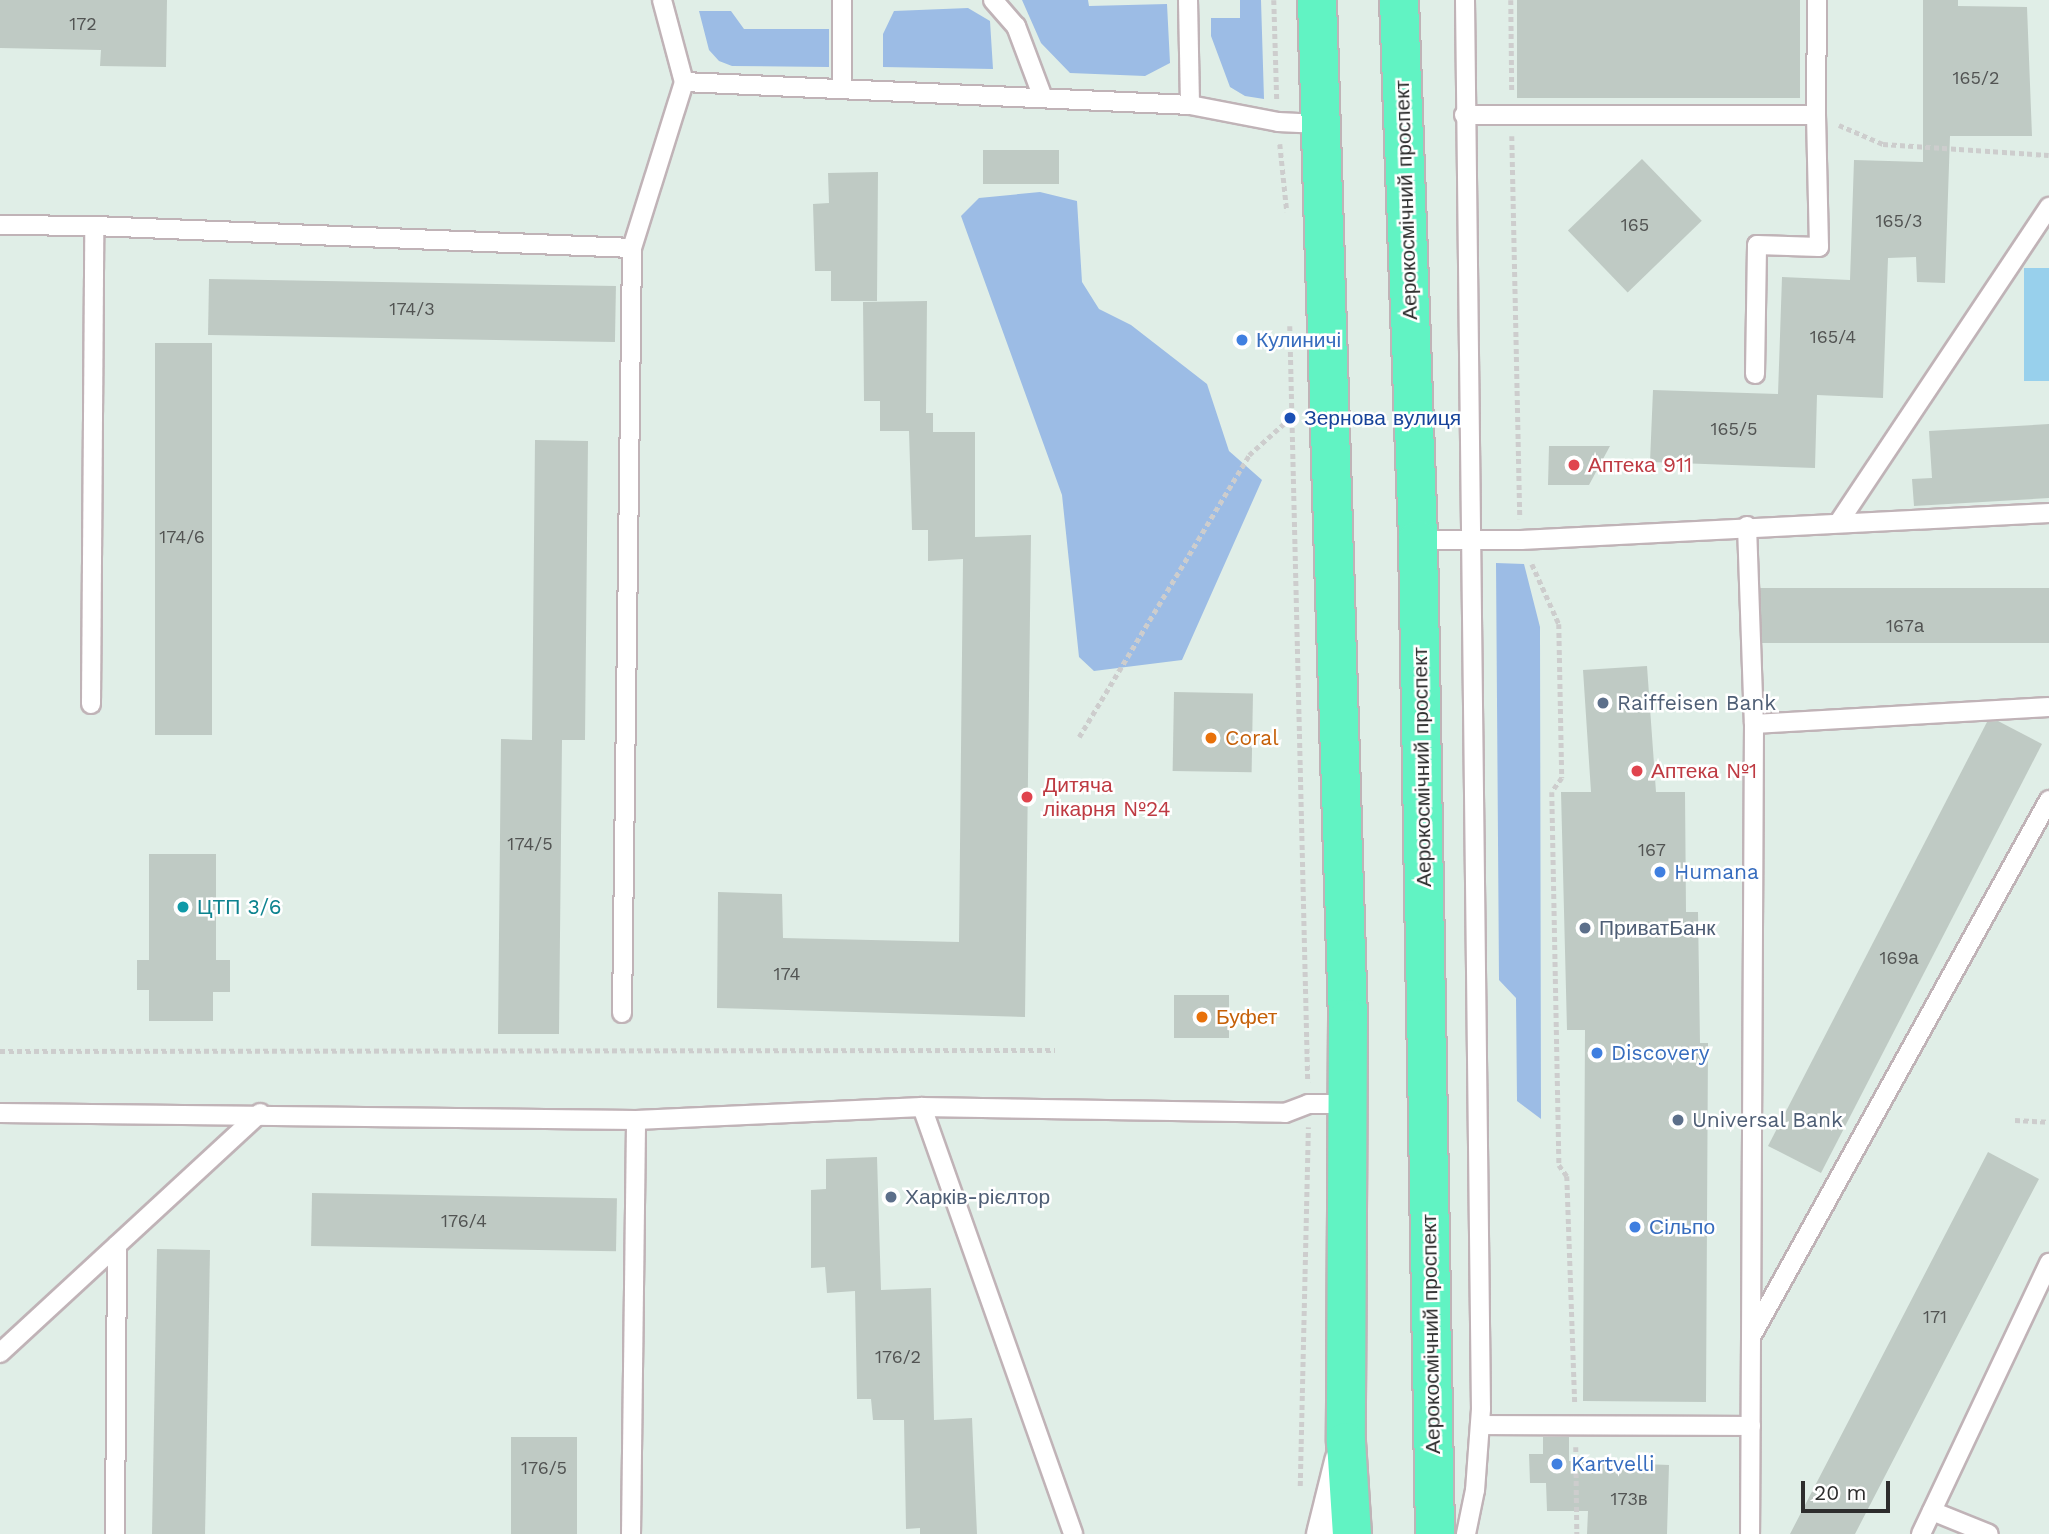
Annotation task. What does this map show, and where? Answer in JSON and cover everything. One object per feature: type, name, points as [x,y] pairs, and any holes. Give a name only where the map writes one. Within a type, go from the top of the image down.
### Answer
[{"type":"main road","points":[[1317,0],[1349,1104],[1346,1442],[1352,1534]]},
{"type":"main road","name":"Аерокосмічний проспект","points":[[1399,0],[1418,540],[1435,1534]]},
{"type":"street","points":[[1324,1534],[1346,1442]]},
{"type":"lane","points":[[622,1013],[632,248],[684,82],[662,0]]},
{"type":"lane","points":[[842,0],[842,87]]},
{"type":"lane","points":[[993,0],[1016,26],[1042,95]]},
{"type":"lane","points":[[1188,0],[1190,105]]},
{"type":"lane","points":[[1465,0],[1481,1425],[1466,1534]]},
{"type":"lane","points":[[1755,374],[1757,245],[1819,247],[1817,0]]},
{"type":"lane","points":[[684,82],[1042,95],[1190,105],[1278,122],[1320,124]]},
{"type":"lane","points":[[1465,115],[1816,115]]},
{"type":"lane","points":[[1839,522],[2049,207]]},
{"type":"lane","points":[[0,225],[94,226],[632,248]]},
{"type":"lane","points":[[91,704],[94,226]]},
{"type":"lane","points":[[1418,540],[1521,540],[1747,526],[2049,513]]},
{"type":"lane","points":[[1747,526],[1754,724],[1750,1534]]},
{"type":"lane","points":[[1754,724],[2049,706]]},
{"type":"lane","points":[[1751,1336],[2049,800]]},
{"type":"lane","points":[[0,1114],[260,1113],[636,1120],[922,1107],[1285,1113],[1308,1104],[1349,1104]]},
{"type":"lane","points":[[922,1107],[1073,1534]]},
{"type":"lane","points":[[0,1353],[260,1113]]},
{"type":"lane","points":[[631,1534],[636,1120]]},
{"type":"lane","points":[[115,1534],[117,1245]]},
{"type":"lane","points":[[1921,1534],[2049,1263]]},
{"type":"lane","points":[[1481,1425],[1751,1426]]},
{"type":"lane","points":[[1932,1511],[1989,1534]]},
{"type":"path","points":[[1274,0],[1278,122],[1287,216]]},
{"type":"path","points":[[1511,0],[1521,540],[1559,624],[1562,778],[1552,792],[1559,1165],[1567,1176],[1577,1534]]},
{"type":"path","points":[[1816,115],[1883,144],[2049,155]]},
{"type":"path","points":[[1290,311],[1290,418],[1308,1104],[1300,1491]]},
{"type":"path","points":[[1079,737],[1249,455],[1290,418]]},
{"type":"path","points":[[0,1051],[1055,1050]]},
{"type":"path","points":[[2015,1120],[2049,1122]]},
{"type":"shaded area","points":[[1022,0],[1088,0],[1089,6],[1167,4],[1170,63],[1145,76],[1070,73],[1041,43]]},
{"type":"shaded area","points":[[1240,0],[1261,0],[1264,99],[1245,96],[1230,87],[1211,36],[1211,18],[1240,18]]},
{"type":"shaded area","points":[[968,8],[990,21],[993,69],[883,67],[883,34],[894,11]]},
{"type":"shaded area","points":[[699,11],[731,11],[744,29],[829,29],[829,67],[732,66],[719,61],[709,50]]},
{"type":"shaded area","points":[[1040,192],[1077,201],[1082,282],[1099,309],[1131,325],[1207,384],[1229,451],[1262,480],[1182,660],[1094,671],[1079,657],[1062,495],[961,216],[979,198]]},
{"type":"shaded area","points":[[2024,268],[2049,268],[2049,381],[2024,381]]},
{"type":"shaded area","points":[[1496,563],[1524,564],[1540,627],[1541,1119],[1517,1101],[1516,998],[1499,980]]},
{"type":"building","points":[[0,0],[167,0],[166,67],[100,66],[101,50],[0,48]]},
{"type":"building","points":[[1517,0],[1800,0],[1800,98],[1517,98]]},
{"type":"building","points":[[1923,0],[1958,0],[1958,6],[2027,7],[2032,136],[1950,136],[1945,283],[1917,282],[1916,257],[1888,258],[1883,398],[1817,395],[1815,468],[1650,462],[1653,390],[1778,394],[1782,277],[1850,280],[1854,160],[1923,162]]},
{"type":"building","points":[[983,150],[1059,150],[1059,184],[983,184]]},
{"type":"building","points":[[1642,159],[1702,221],[1628,292],[1568,231]]},
{"type":"building","points":[[878,172],[877,301],[831,301],[831,271],[815,271],[813,204],[829,203],[828,173]]},
{"type":"building","points":[[209,279],[616,286],[615,342],[208,335]]},
{"type":"building","points":[[927,301],[926,413],[933,413],[933,432],[975,432],[975,537],[1031,535],[1025,1017],[717,1008],[718,892],[782,894],[783,938],[959,942],[963,559],[928,561],[928,530],[912,530],[909,431],[880,431],[880,401],[864,401],[863,302]]},
{"type":"building","points":[[155,343],[212,343],[212,735],[155,735]]},
{"type":"building","points":[[2049,424],[2049,498],[1914,506],[1912,479],[1932,478],[1929,431]]},
{"type":"building","points":[[535,440],[588,441],[585,740],[562,740],[559,1034],[498,1034],[501,739],[532,740]]},
{"type":"building","name":"Аптека 911","points":[[1549,446],[1610,446],[1589,485],[1548,485]]},
{"type":"building","points":[[1760,588],[2049,588],[2049,643],[1760,643]]},
{"type":"building","points":[[1647,666],[1656,792],[1685,792],[1686,912],[1698,912],[1700,1043],[1708,1043],[1706,1402],[1583,1401],[1585,1030],[1567,1030],[1561,792],[1591,792],[1583,670]]},
{"type":"building","points":[[1174,692],[1253,693],[1252,772],[1173,771]]},
{"type":"building","points":[[1998,721],[2042,744],[1821,1173],[1768,1146],[1987,722]]},
{"type":"building","name":"ЦТП 3/6","points":[[149,854],[216,854],[216,960],[230,960],[230,992],[213,992],[213,1021],[149,1021],[149,990],[137,990],[137,960],[149,960]]},
{"type":"building","name":"Буфет","points":[[1174,995],[1229,995],[1229,1038],[1174,1038]]},
{"type":"building","points":[[1988,1152],[2039,1179],[1855,1534],[1790,1534]]},
{"type":"building","points":[[877,1157],[881,1290],[931,1288],[934,1420],[972,1418],[977,1534],[920,1534],[920,1528],[906,1529],[904,1420],[873,1420],[871,1399],[857,1399],[855,1291],[827,1293],[825,1267],[811,1268],[811,1190],[826,1189],[826,1159]]},
{"type":"building","points":[[312,1193],[617,1198],[616,1251],[311,1246]]},
{"type":"building","points":[[157,1249],[210,1250],[205,1534],[152,1534]]},
{"type":"building","points":[[511,1437],[577,1437],[577,1534],[511,1534]]},
{"type":"building","points":[[1543,1437],[1569,1437],[1569,1461],[1669,1465],[1667,1534],[1587,1534],[1588,1511],[1547,1511],[1546,1483],[1530,1483],[1529,1454],[1543,1454]]},
{"type":"place","name":"Кулиничі","points":[[1242,340]]},
{"type":"place","name":"Зернова вулиця","points":[[1290,418]]},
{"type":"place","name":"Аптека 911","points":[[1574,465]]},
{"type":"place","name":"Raiffeisen Bank","points":[[1603,703]]},
{"type":"place","name":"Coral","points":[[1211,738]]},
{"type":"place","name":"Аптека №1","points":[[1637,771]]},
{"type":"place","name":"Дитяча лікарня №24","points":[[1027,797]]},
{"type":"place","name":"Humana","points":[[1660,872]]},
{"type":"place","name":"ЦТП 3/6","points":[[183,907]]},
{"type":"place","name":"ПриватБанк","points":[[1585,928]]},
{"type":"place","name":"Буфет","points":[[1202,1017]]},
{"type":"place","name":"Discovery","points":[[1597,1053]]},
{"type":"place","name":"Universal Bank","points":[[1678,1120]]},
{"type":"place","name":"Харків-рієлтор","points":[[891,1197]]},
{"type":"place","name":"Сільпо","points":[[1635,1227]]},
{"type":"place","name":"Kartvelli","points":[[1557,1464]]}]
